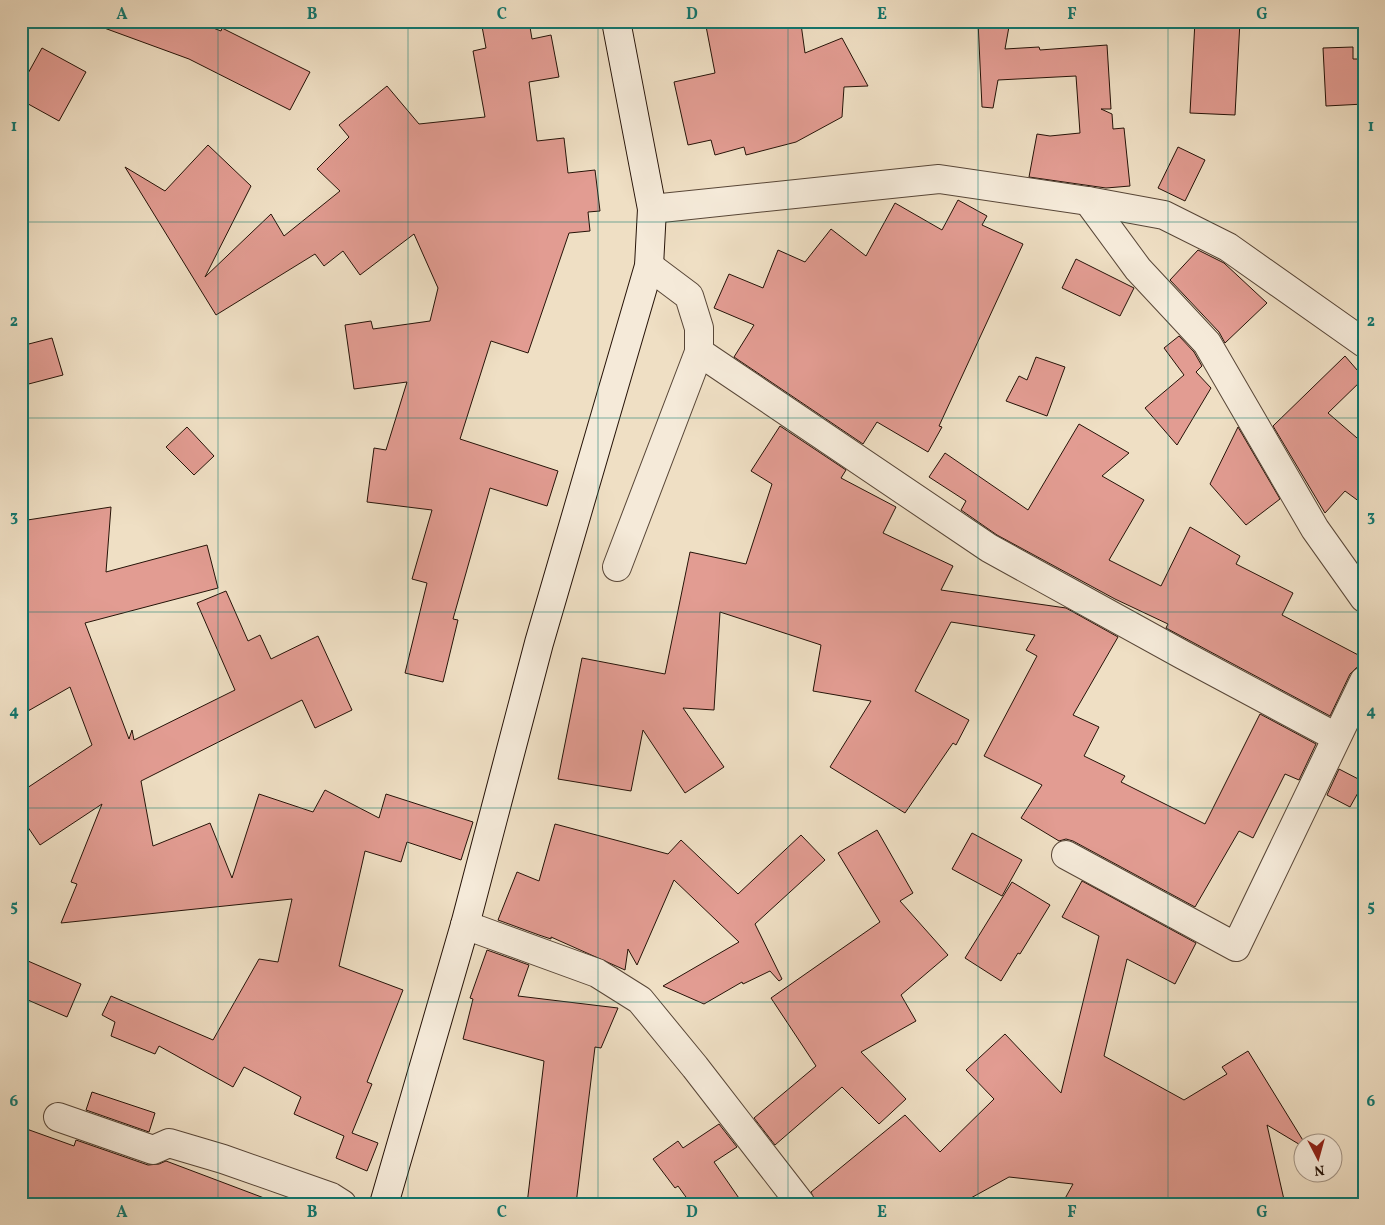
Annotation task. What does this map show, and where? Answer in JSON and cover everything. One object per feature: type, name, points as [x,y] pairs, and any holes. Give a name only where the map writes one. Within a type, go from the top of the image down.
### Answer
[{"type":"street","points":[[384,1204],[466,925],[539,643],[649,266],[652,209],[616,21]]},
{"type":"street","points":[[652,209],[939,179],[1088,200],[1164,215],[1228,246],[1364,343]]},
{"type":"street","points":[[1088,200],[1138,270],[1207,343],[1315,528],[1364,598]]},
{"type":"street","points":[[617,567],[699,352],[699,328],[689,296],[649,266]]},
{"type":"street","points":[[699,352],[989,548],[1183,655],[1336,736]]},
{"type":"street","points":[[1066,856],[1236,947],[1364,681]]},
{"type":"street","points":[[466,925],[597,973],[640,1000],[695,1067],[801,1204]]},
{"type":"street","points":[[58,1117],[153,1150],[170,1143],[331,1197],[342,1204]]},
{"type":"building","points":[[97,21],[195,21],[221,31],[222,28],[310,72],[290,110],[189,59],[96,25]]},
{"type":"building","points":[[481,21],[529,21],[532,39],[551,35],[559,77],[529,82],[537,141],[564,138],[568,173],[595,170],[600,211],[588,212],[590,231],[569,233],[528,353],[491,341],[460,439],[558,471],[547,506],[490,488],[453,619],[458,620],[443,682],[405,673],[427,583],[412,579],[432,510],[367,502],[374,448],[386,450],[407,382],[354,389],[345,325],[371,321],[373,329],[430,321],[438,288],[414,234],[360,275],[343,251],[324,266],[315,254],[216,315],[125,167],[165,191],[208,145],[251,186],[205,277],[271,214],[284,236],[340,191],[317,169],[349,137],[339,125],[387,86],[419,124],[485,117],[473,51],[486,48]]},
{"type":"building","points":[[705,21],[792,21],[792,25],[801,24],[805,53],[842,38],[868,86],[844,87],[842,117],[796,142],[746,155],[744,147],[715,155],[711,140],[688,145],[674,82],[715,73]]},
{"type":"building","points":[[978,21],[1010,21],[1005,49],[1039,47],[1040,50],[1107,45],[1111,109],[1101,109],[1112,114],[1113,129],[1124,128],[1130,186],[1106,188],[1029,177],[1037,134],[1050,136],[1080,133],[1076,76],[998,80],[993,108],[982,107]]},
{"type":"building","points":[[1195,21],[1240,21],[1235,115],[1190,113]]},
{"type":"building","points":[[1353,47],[1353,59],[1364,59],[1364,104],[1326,106],[1323,48]]},
{"type":"building","points":[[42,48],[86,72],[59,121],[21,100],[21,86]]},
{"type":"building","points":[[1178,147],[1205,160],[1185,201],[1158,188]]},
{"type":"building","points":[[958,200],[987,216],[982,225],[1023,244],[939,426],[942,427],[928,452],[877,422],[863,444],[734,357],[754,325],[714,308],[729,274],[763,288],[778,250],[805,262],[831,229],[866,256],[895,203],[942,230]]},
{"type":"building","points":[[1198,250],[1224,263],[1267,303],[1225,343],[1219,332],[1170,280]]},
{"type":"building","points":[[1076,259],[1134,288],[1120,316],[1062,288]]},
{"type":"building","points":[[1179,336],[1194,352],[1202,366],[1196,372],[1211,388],[1177,445],[1145,408],[1184,375],[1164,348]]},
{"type":"building","points":[[52,338],[63,375],[21,386],[21,346]]},
{"type":"building","points":[[1345,356],[1364,378],[1328,413],[1364,444],[1364,505],[1345,491],[1325,513],[1273,426]]},
{"type":"building","points":[[1036,357],[1065,367],[1047,416],[1006,401],[1019,376],[1027,380]]},
{"type":"building","points":[[1079,424],[1129,453],[1102,476],[1144,500],[1109,560],[1161,586],[1190,527],[1240,556],[1236,564],[1293,593],[1282,615],[1364,658],[1363,665],[1356,668],[1350,674],[1330,716],[1166,628],[1168,624],[1115,599],[997,535],[961,510],[966,501],[929,477],[945,453],[1028,510]]},
{"type":"building","points":[[780,426],[846,470],[841,478],[896,507],[883,533],[953,566],[941,590],[1066,608],[1118,637],[1073,715],[1099,727],[1084,756],[1125,776],[1121,782],[1205,824],[1260,714],[1316,744],[1299,780],[1285,774],[1253,838],[1239,831],[1195,907],[1073,841],[1066,839],[1059,841],[1021,818],[1042,785],[984,756],[1037,656],[1026,650],[1035,635],[951,622],[915,691],[969,720],[956,745],[953,743],[905,813],[830,767],[871,701],[813,691],[821,645],[720,612],[714,710],[683,708],[724,767],[685,793],[643,730],[631,791],[558,779],[582,658],[665,674],[690,552],[746,564],[772,484],[751,471]]},
{"type":"building","points":[[187,427],[214,456],[194,475],[166,447]]},
{"type":"building","points":[[1238,427],[1280,499],[1246,525],[1210,484]]},
{"type":"building","points":[[111,507],[106,572],[207,545],[218,588],[85,623],[129,739],[132,730],[134,740],[235,690],[197,603],[226,591],[248,641],[260,635],[271,659],[318,636],[352,710],[315,728],[302,700],[141,781],[153,846],[210,823],[232,878],[259,794],[313,812],[325,790],[379,818],[386,794],[473,822],[461,860],[407,842],[401,862],[365,851],[339,966],[403,990],[367,1082],[372,1084],[352,1133],[378,1143],[367,1171],[336,1158],[344,1136],[294,1114],[301,1097],[244,1067],[233,1087],[159,1046],[155,1054],[111,1036],[115,1022],[102,1015],[111,996],[213,1040],[259,959],[278,962],[292,899],[61,923],[77,884],[71,882],[102,804],[40,845],[21,817],[21,792],[92,745],[70,687],[21,715],[21,521]]},
{"type":"building","points":[[1339,769],[1364,782],[1350,807],[1327,795]]},
{"type":"building","points":[[555,824],[668,854],[681,840],[738,894],[801,835],[825,860],[755,924],[782,979],[779,981],[770,971],[743,984],[742,982],[704,1004],[663,986],[739,942],[674,880],[637,965],[628,949],[625,970],[551,937],[551,939],[498,920],[517,872],[539,881]]},
{"type":"building","points":[[877,830],[913,893],[900,901],[948,955],[901,995],[916,1021],[861,1052],[906,1099],[879,1124],[842,1087],[775,1145],[754,1118],[816,1066],[771,998],[880,922],[838,853]]},
{"type":"building","points":[[972,833],[1022,860],[1002,896],[952,869]]},
{"type":"building","points":[[1082,881],[1196,943],[1175,984],[1127,959],[1104,1056],[1184,1100],[1227,1074],[1222,1067],[1248,1051],[1298,1132],[1292,1132],[1292,1140],[1267,1125],[1285,1204],[1062,1204],[1073,1184],[1009,1177],[960,1204],[816,1204],[811,1192],[905,1115],[940,1152],[994,1099],[966,1070],[1005,1034],[1061,1093],[1099,936],[1062,917]]},
{"type":"building","points":[[1012,882],[1050,905],[1001,981],[965,958]]},
{"type":"building","points":[[487,950],[529,965],[518,996],[618,1008],[601,1048],[595,1047],[576,1204],[527,1204],[544,1061],[463,1039],[473,999],[470,998]]},
{"type":"building","points":[[21,958],[81,984],[67,1017],[21,997]]},
{"type":"building","points":[[92,1092],[155,1113],[149,1132],[86,1110]]},
{"type":"building","points":[[719,1124],[737,1147],[714,1162],[743,1204],[691,1204],[678,1186],[675,1188],[653,1159],[678,1141],[683,1148]]},
{"type":"building","points":[[21,1127],[74,1146],[76,1140],[148,1165],[166,1161],[272,1201],[271,1204],[21,1204]]}]
